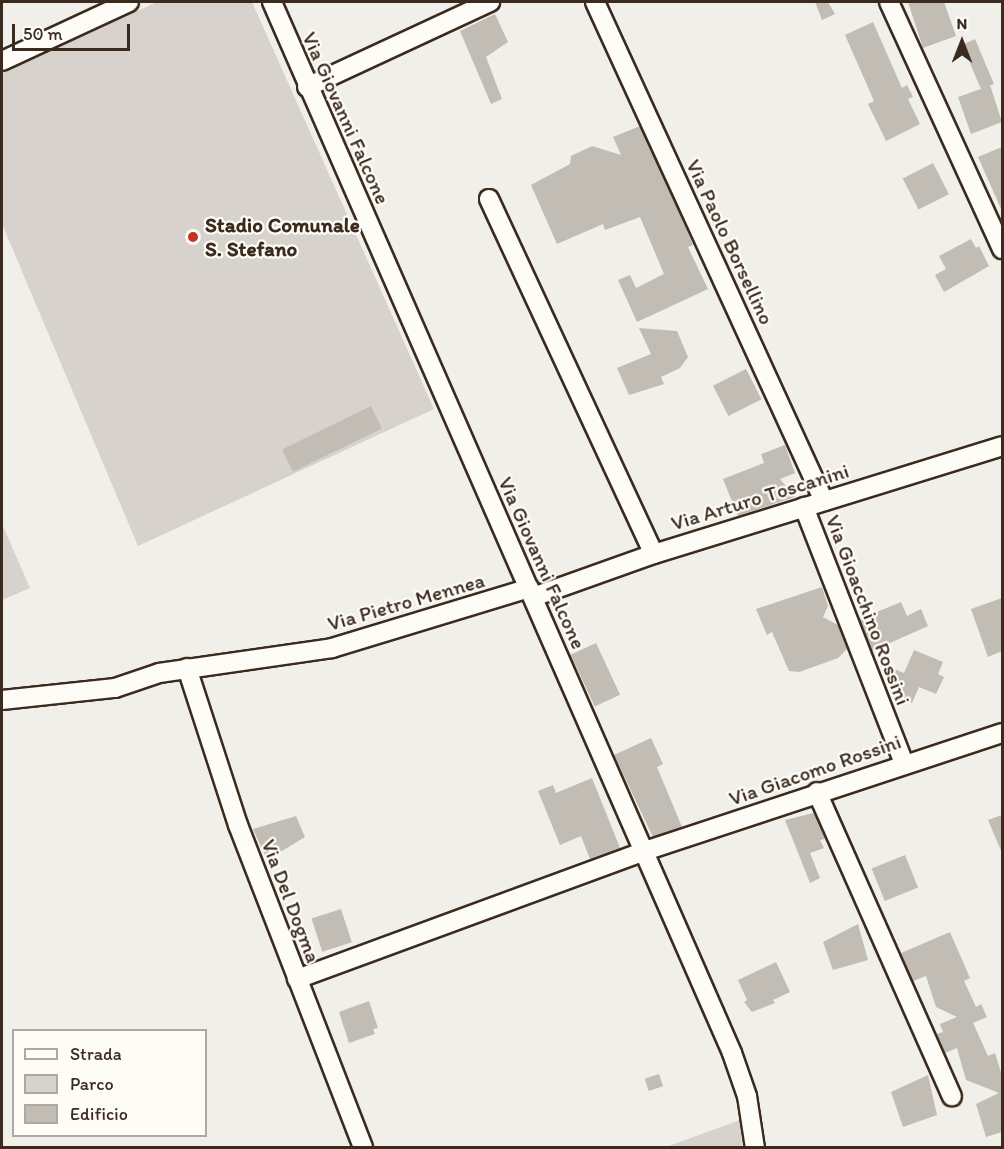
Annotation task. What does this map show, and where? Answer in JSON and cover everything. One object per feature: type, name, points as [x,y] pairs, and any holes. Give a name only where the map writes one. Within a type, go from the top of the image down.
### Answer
[{"type":"street","points":[[2,61],[129,2]]},
{"type":"street","name":"Via Giovanni Falcone","points":[[272,2],[307,87],[732,1053],[747,1096],[755,1148]]},
{"type":"street","points":[[307,87],[490,2]]},
{"type":"street","name":"Via Paolo Borsellino","points":[[595,2],[824,501]]},
{"type":"street","points":[[889,2],[1002,249]]},
{"type":"street","points":[[489,198],[654,554]]},
{"type":"street","name":"Via Arturo Toscanini","points":[[531,592],[1002,446]]},
{"type":"street","name":"Via Gioacchino Rossini","points":[[804,507],[904,763]]},
{"type":"street","name":"Via Pietro Mennea","points":[[2,700],[115,688],[159,673],[332,648],[378,638],[531,592]]},
{"type":"street","name":"Via Del Dogma","points":[[188,668],[238,825],[363,1148]]},
{"type":"street","name":"Via Giacomo Rossini","points":[[297,979],[642,852],[904,763],[1002,733]]},
{"type":"street","points":[[817,792],[952,1096]]},
{"type":"green space","name":"Stadio Comunale S. Stefano","points":[[157,2],[252,2],[434,409],[138,546],[2,224],[2,74]]},
{"type":"green space","points":[[2,524],[30,588],[2,600]]},
{"type":"green space","points":[[740,1120],[742,1147],[666,1147]]},
{"type":"building","points":[[815,2],[828,2],[835,14],[822,20]]},
{"type":"building","points":[[908,2],[944,2],[956,36],[923,48]]},
{"type":"building","points":[[495,14],[508,42],[486,57],[502,99],[491,104],[460,31]]},
{"type":"building","points":[[873,22],[902,88],[907,85],[913,97],[908,99],[920,124],[886,141],[868,104],[874,101],[845,35]]},
{"type":"building","points":[[975,39],[994,84],[990,85],[1002,122],[971,134],[958,97],[981,89],[962,45]]},
{"type":"building","points":[[640,126],[693,245],[688,247],[708,289],[637,322],[618,280],[630,275],[636,288],[664,274],[640,217],[605,230],[603,224],[557,244],[531,185],[570,164],[571,156],[592,146],[621,155],[613,137]]},
{"type":"building","points":[[1002,147],[1002,211],[978,157]]},
{"type":"building","points":[[933,163],[949,194],[919,210],[903,178]]},
{"type":"building","points":[[971,239],[976,248],[979,246],[989,266],[944,292],[935,275],[946,269],[939,256]]},
{"type":"building","points":[[639,328],[677,331],[688,357],[680,368],[661,377],[664,384],[629,395],[617,368],[651,354]]},
{"type":"building","points":[[746,369],[761,399],[728,416],[713,386]]},
{"type":"building","points":[[371,406],[382,428],[293,472],[282,449]]},
{"type":"building","points":[[785,445],[795,473],[780,479],[795,497],[738,516],[723,479],[764,463],[761,454]]},
{"type":"building","points":[[822,587],[828,606],[823,617],[838,625],[847,649],[838,658],[799,672],[789,671],[772,632],[767,635],[756,609]]},
{"type":"building","points":[[1002,598],[1002,651],[988,657],[971,609]]},
{"type":"building","points":[[901,602],[907,616],[921,609],[928,626],[872,651],[860,619]]},
{"type":"building","points":[[596,643],[620,695],[595,706],[571,655]]},
{"type":"building","points":[[914,650],[943,662],[938,674],[944,677],[936,694],[919,687],[912,703],[894,696],[897,690],[886,682],[892,668],[904,673]]},
{"type":"building","points":[[651,738],[663,764],[657,767],[682,827],[653,837],[614,755]]},
{"type":"building","points":[[592,778],[620,848],[590,859],[581,836],[560,845],[538,791],[553,785],[556,793]]},
{"type":"building","points":[[814,813],[825,839],[820,840],[824,848],[810,853],[820,878],[810,883],[785,820]]},
{"type":"building","points":[[1002,815],[1002,853],[988,820]]},
{"type":"building","points":[[296,816],[305,837],[267,860],[253,829]]},
{"type":"building","points":[[905,855],[918,887],[885,901],[872,868]]},
{"type":"building","points":[[341,909],[352,942],[322,952],[312,919]]},
{"type":"building","points":[[858,924],[868,960],[833,970],[823,942]]},
{"type":"building","points":[[950,932],[970,978],[964,981],[976,1007],[981,1004],[987,1017],[973,1023],[988,1056],[995,1053],[1002,1076],[1002,1132],[986,1137],[976,1104],[999,1093],[966,1080],[957,1048],[945,1053],[937,1034],[943,1032],[940,1024],[957,1017],[936,1007],[926,976],[913,981],[901,953]]},
{"type":"building","points":[[776,962],[790,992],[773,1000],[775,1003],[752,1012],[744,1002],[747,1000],[738,980]]},
{"type":"building","points":[[369,1001],[378,1028],[373,1029],[375,1034],[349,1043],[339,1012]]},
{"type":"building","points":[[659,1074],[663,1086],[649,1091],[645,1079]]},
{"type":"building","points":[[928,1075],[937,1115],[903,1127],[891,1092]]},
{"type":"place","name":"Stadio Comunale S. Stefano","points":[[193,237]]}]
